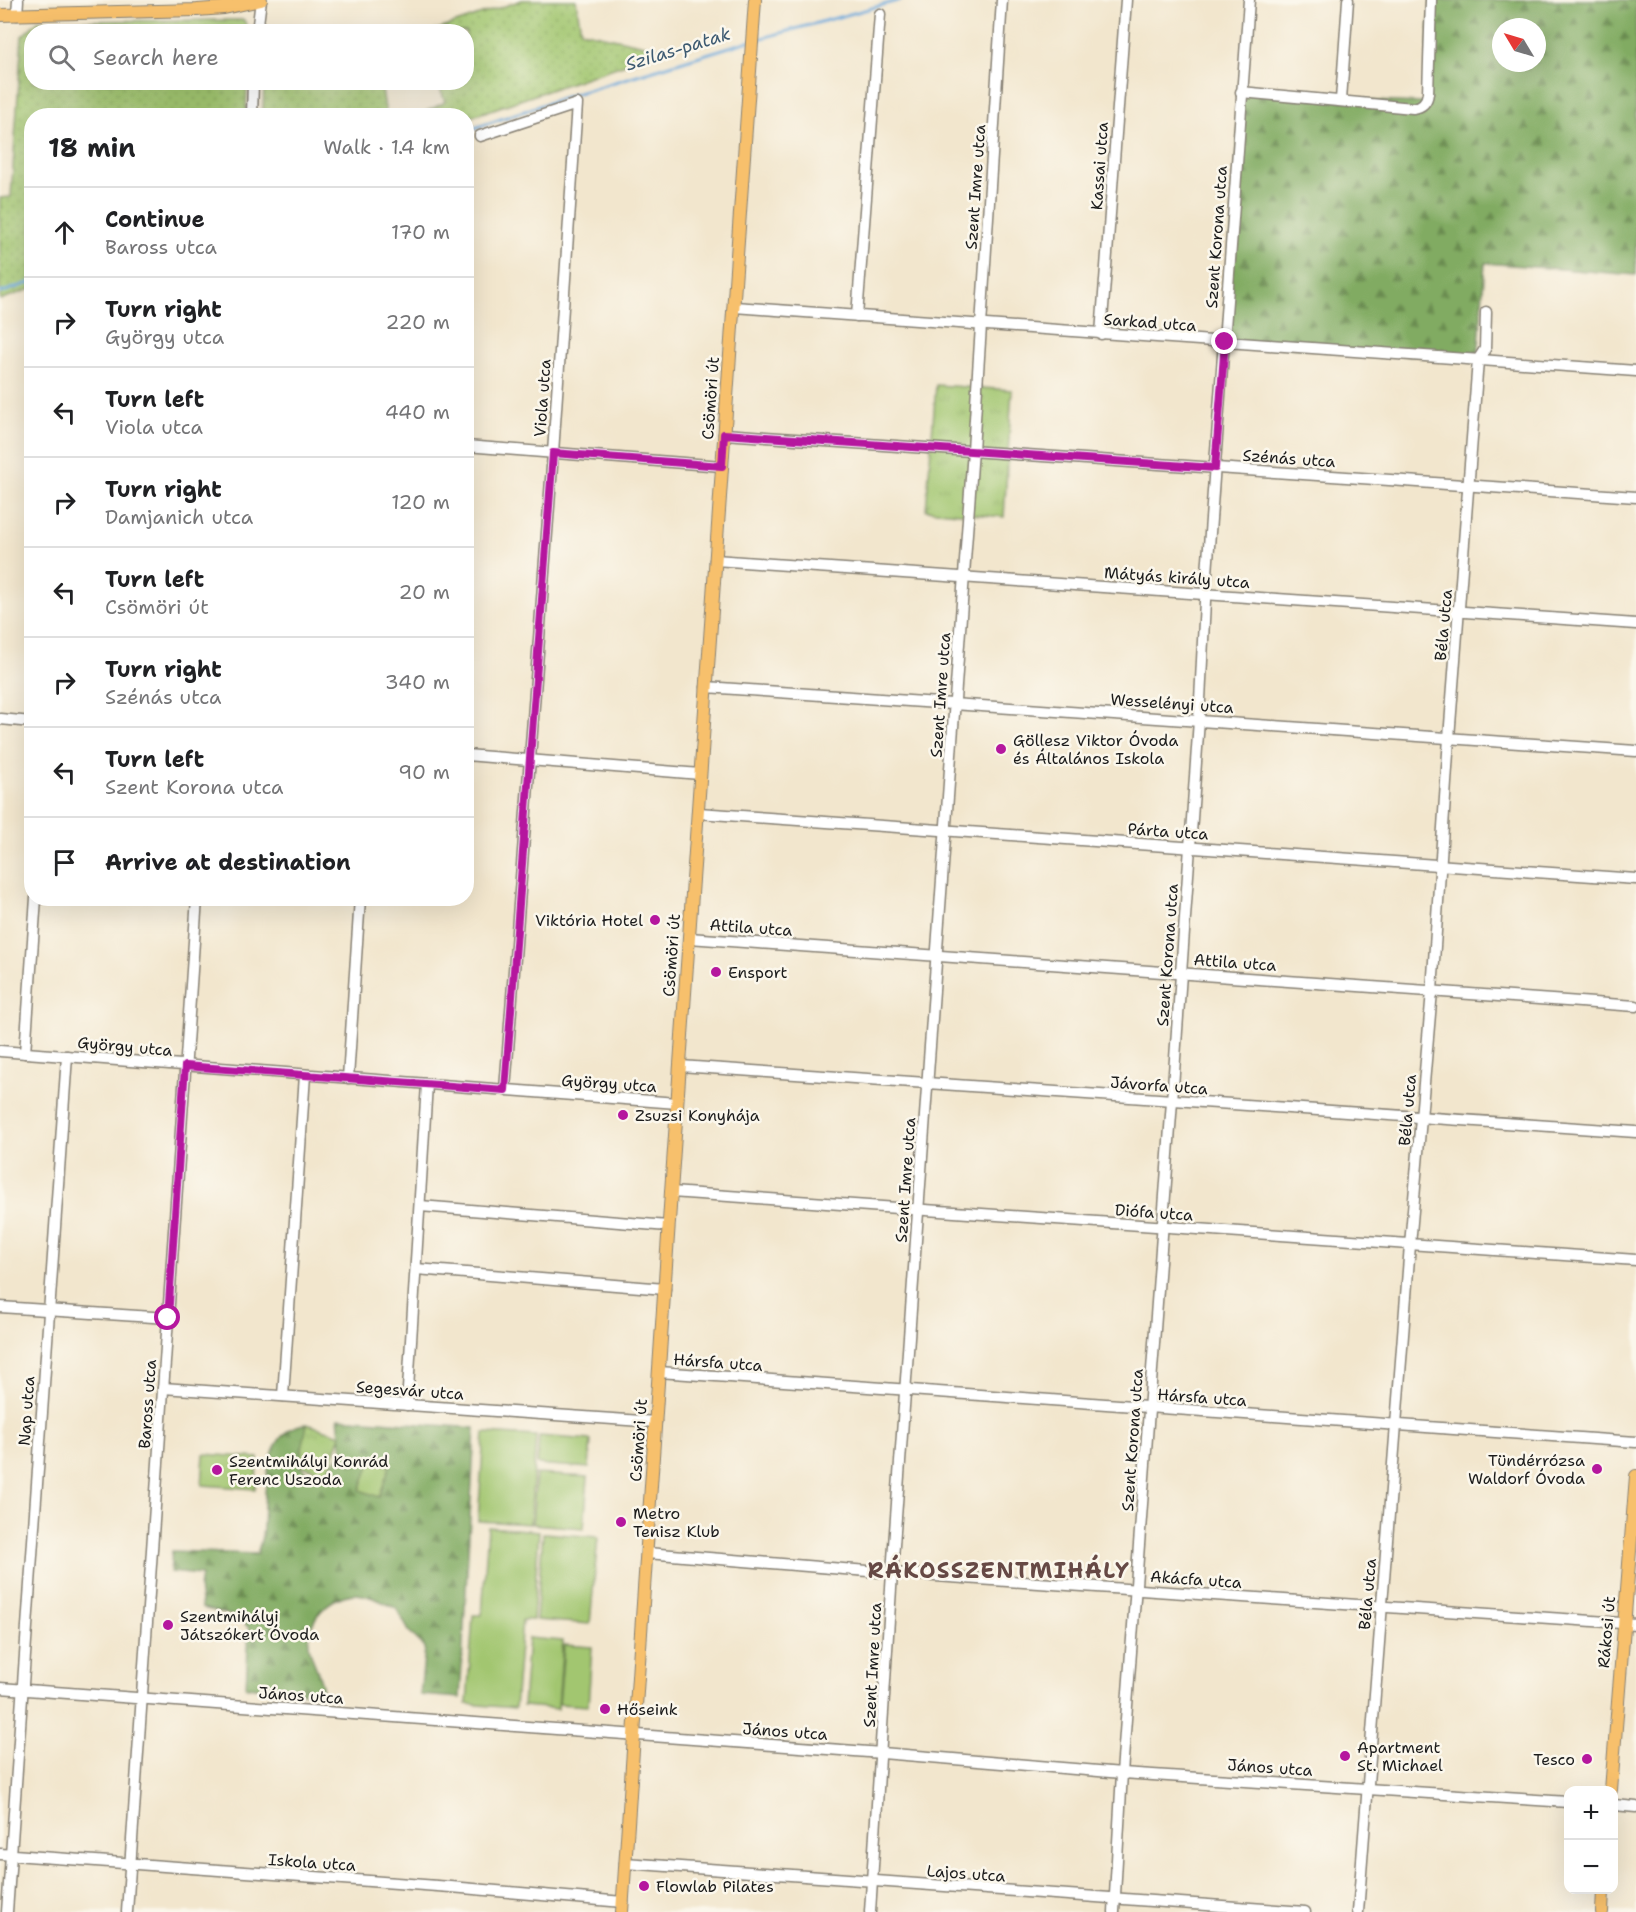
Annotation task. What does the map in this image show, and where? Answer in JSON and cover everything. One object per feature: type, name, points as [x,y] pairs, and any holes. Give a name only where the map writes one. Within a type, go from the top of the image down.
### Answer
[{"type":"main road","points":[[0,15],[198,10],[224,8],[261,0]]},
{"type":"main road","name":"Csömöri út","points":[[622,1907],[755,0]]},
{"type":"main road","name":"Rákosi út","points":[[1612,1786],[1630,1624],[1636,1476]]},
{"type":"main road","points":[[1602,1912],[1603,1894]]},
{"type":"street","points":[[17,15],[18,0]]},
{"type":"street","points":[[258,24],[261,0]]},
{"type":"street","name":"Szent Imre utca","points":[[870,1912],[892,1573],[973,450],[1002,0]]},
{"type":"street","name":"Kassai utca","points":[[1101,334],[1126,0]]},
{"type":"street","name":"Szent Korona utca","points":[[1114,1912],[1122,1773],[1190,848],[1205,594],[1249,0]]},
{"type":"street","points":[[1341,100],[1348,0]]},
{"type":"street","points":[[1241,92],[1413,108],[1424,103],[1428,93],[1431,0]]},
{"type":"street","points":[[857,316],[880,15]]},
{"type":"street","points":[[252,108],[253,90]]},
{"type":"street","name":"Viola utca","points":[[480,136],[577,104],[531,760],[505,1090]]},
{"type":"street","name":"Sarkad utca","points":[[734,307],[1636,371]]},
{"type":"street","name":"Béla utca","points":[[1358,1912],[1366,1788],[1432,991],[1478,360],[1485,349],[1486,312]]},
{"type":"street","name":"Szénás utca","points":[[724,434],[1636,497]]},
{"type":"street","points":[[474,447],[722,466]]},
{"type":"street","name":"Mátyás király utca","points":[[715,560],[1636,624]]},
{"type":"street","name":"Wesselényi utca","points":[[706,687],[1636,750]]},
{"type":"street","points":[[0,719],[24,721]]},
{"type":"street","points":[[474,756],[700,774]]},
{"type":"street","name":"Párta utca","points":[[698,813],[1636,879]]},
{"type":"street","points":[[25,1053],[35,906]]},
{"type":"street","name":"Baross utca","points":[[127,1912],[196,906]]},
{"type":"street","points":[[348,1078],[359,906]]},
{"type":"street","name":"Attila utca","points":[[689,938],[1636,1006]]},
{"type":"street","name":"György utca","points":[[0,1051],[677,1103]]},
{"type":"street","name":"Nap utca","points":[[7,1912],[5,1855],[22,1690],[67,1056]]},
{"type":"street","name":"Jávorfa utca","points":[[680,1066],[1636,1132]]},
{"type":"street","points":[[284,1396],[305,1075]]},
{"type":"street","points":[[406,1405],[427,1084]]},
{"type":"street","name":"Diófa utca","points":[[671,1192],[1636,1260]]},
{"type":"street","points":[[420,1206],[669,1226]]},
{"type":"street","points":[[416,1269],[665,1289]]},
{"type":"street","points":[[0,1307],[168,1318]]},
{"type":"street","name":"Hársfa utca","points":[[659,1372],[1636,1442]]},
{"type":"street","name":"Segesvár utca","points":[[163,1388],[656,1422]]},
{"type":"street","name":"Akácfa utca","points":[[647,1553],[892,1573],[1630,1624]]},
{"type":"street","name":"János utca","points":[[0,1688],[882,1753],[1122,1773],[1564,1802]]},
{"type":"street","points":[[1618,1805],[1636,1807]]},
{"type":"street","name":"Iskola utca","points":[[5,1855],[451,1887],[622,1907]]},
{"type":"street","name":"Lajos utca","points":[[626,1863],[1305,1912]]},
{"type":"green space","points":[[522,0],[576,0],[581,31],[667,50],[474,116],[474,108],[433,108],[445,102],[441,90],[474,90],[474,24],[453,24]]},
{"type":"green space","points":[[1431,0],[1636,0],[1636,275],[1485,263],[1478,360],[1225,342],[1241,92],[1341,100],[1424,103]]},
{"type":"green space","points":[[244,20],[246,24],[35,24],[38,21]]},
{"type":"green space","points":[[24,34],[24,90],[247,90],[246,108],[24,108],[24,291],[0,300],[0,198],[11,197],[22,36]]},
{"type":"green space","points":[[264,90],[382,90],[385,108],[263,108]]},
{"type":"green space","points":[[936,385],[1012,390],[1004,517],[926,510]]},
{"type":"green space","points":[[338,1418],[475,1428],[460,1698],[420,1695],[425,1648],[409,1631],[396,1608],[358,1594],[344,1596],[328,1605],[315,1619],[312,1627],[309,1645],[323,1694],[246,1687],[249,1628],[238,1617],[202,1608],[199,1588],[201,1575],[170,1572],[172,1551],[257,1554],[262,1533],[266,1481],[274,1449],[282,1436],[293,1428],[307,1424],[299,1465],[310,1474],[328,1473],[342,1451]]},
{"type":"green space","points":[[307,1424],[341,1435],[328,1473],[299,1465]]},
{"type":"green space","points":[[484,1433],[536,1436],[530,1524],[478,1521]]},
{"type":"green space","points":[[539,1436],[591,1440],[589,1468],[537,1464]]},
{"type":"green space","points":[[204,1454],[258,1458],[255,1489],[202,1485]]},
{"type":"green space","points":[[372,1459],[390,1466],[379,1497],[360,1490]]},
{"type":"green space","points":[[536,1474],[588,1477],[584,1528],[532,1524]]},
{"type":"green space","points":[[488,1527],[539,1531],[533,1620],[522,1620],[515,1708],[467,1704],[473,1615],[482,1615]]},
{"type":"green space","points":[[543,1533],[598,1537],[590,1624],[536,1620]]},
{"type":"green space","points":[[528,1638],[563,1641],[558,1709],[523,1706]]},
{"type":"green space","points":[[564,1645],[592,1647],[588,1706],[559,1704]]},
{"type":"waterway","name":"Szilas-patak","points":[[755,40],[901,0]]},
{"type":"waterway","name":"Szilas-patak","points":[[474,128],[562,98],[749,41]]},
{"type":"waterway","name":"Szilas-patak","points":[[0,293],[24,285]]},
{"type":"place","name":"Göllesz Viktor Óvoda és Általános Iskola","points":[[1001,749]]},
{"type":"place","name":"Viktória Hotel","points":[[655,920]]},
{"type":"place","name":"Ensport","points":[[716,972]]},
{"type":"place","name":"Zsuzsi Konyhája","points":[[623,1115]]},
{"type":"place","name":"Tündérrózsa Waldorf Óvoda","points":[[1597,1469]]},
{"type":"place","name":"Szentmihályi Konrád Ferenc Uszoda","points":[[217,1470]]},
{"type":"place","name":"Metro Tenisz Klub","points":[[621,1522]]},
{"type":"place","name":"Szentmihályi Játszókert Óvoda","points":[[168,1625]]},
{"type":"place","name":"Hőseink","points":[[605,1709]]},
{"type":"place","name":"Apartment St. Michael","points":[[1345,1756]]},
{"type":"place","name":"Tesco","points":[[1587,1759]]},
{"type":"place","name":"Flowlab Pilates","points":[[644,1886]]},
{"type":"district","name":"RÁKOSSZENTMIHÁLY","points":[[999,1570]]},
{"type":"route","points":[[168,1318],[185,1066],[505,1090],[553,453],[722,466],[724,434],[1215,468],[1225,342]]}]
